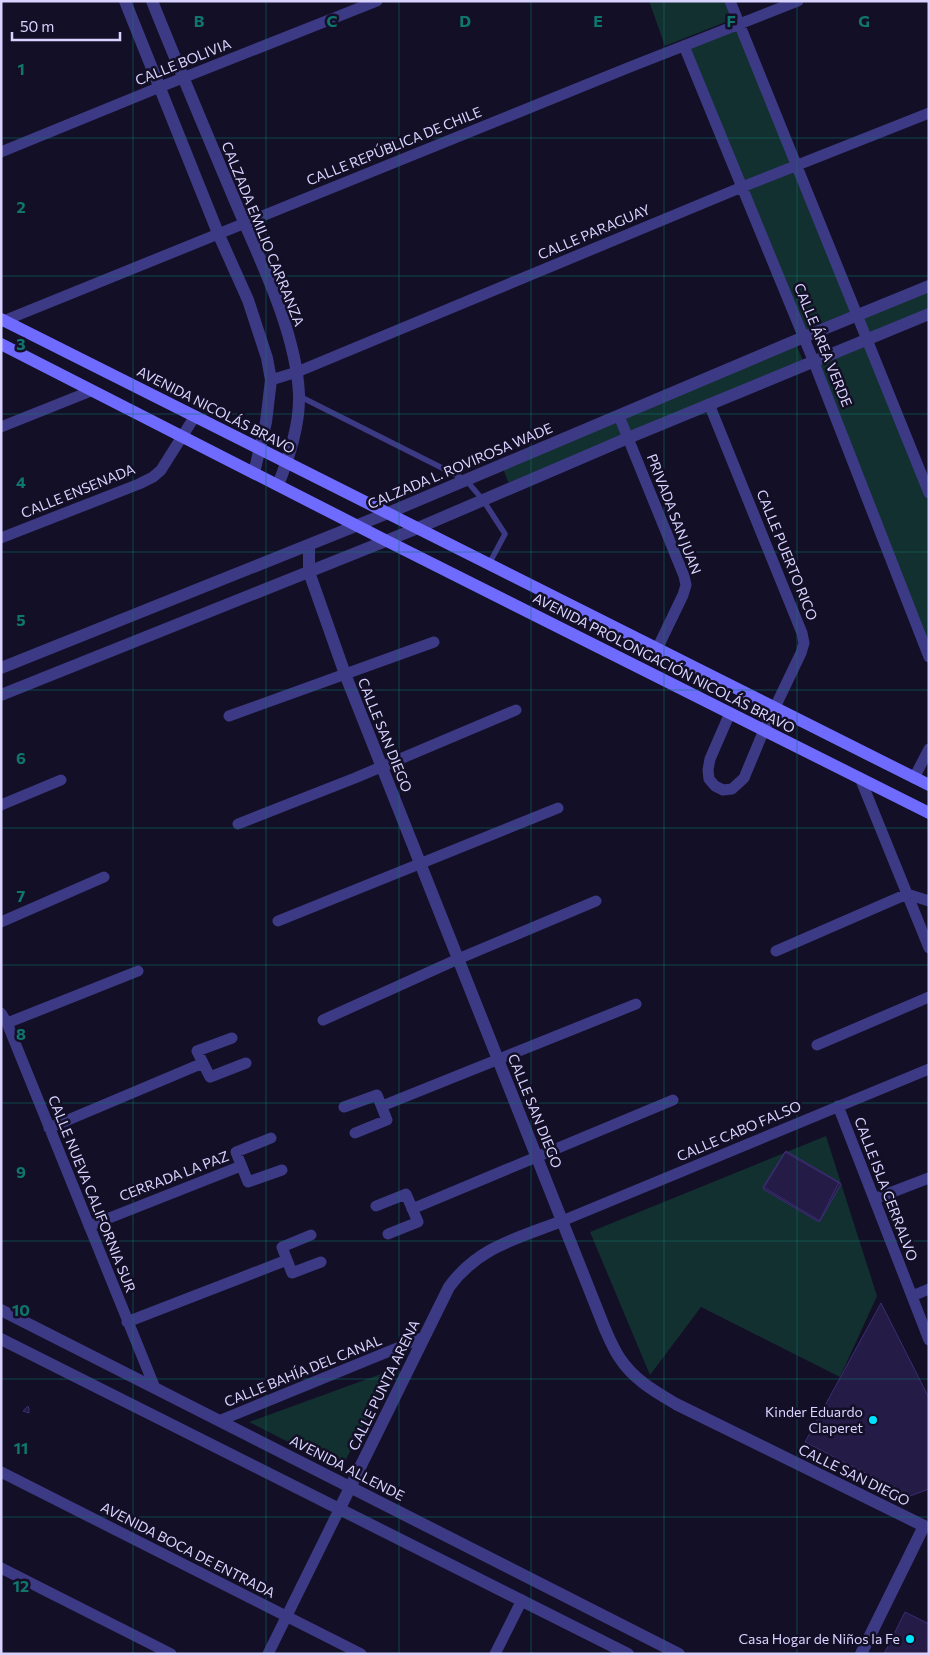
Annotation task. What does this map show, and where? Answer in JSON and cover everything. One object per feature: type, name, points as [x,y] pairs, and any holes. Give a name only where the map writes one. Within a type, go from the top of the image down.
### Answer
[{"type":"main road","name":"AVENIDA NICOLÁS BRAVO","points":[[2,320],[418,528]]},
{"type":"main road","points":[[1,344],[385,540]]},
{"type":"main road","name":"AVENIDA PROLONGACIÓN NICOLÁS BRAVO","points":[[418,528],[929,785]]},
{"type":"main road","name":"AVENIDA PROLONGACIÓN NICOLÁS BRAVO","points":[[385,540],[929,813]]},
{"type":"street","points":[[126,1],[218,233],[248,300],[267,358],[271,380],[260,449],[254,473]]},
{"type":"street","name":"CALZADA EMILIO CARRANZA","points":[[152,1],[273,293],[288,336],[297,372],[299,396],[295,433],[278,485]]},
{"type":"street","name":"CALLE BOLIVIA","points":[[1,152],[160,86],[377,1]]},
{"type":"street","points":[[730,1],[928,490]]},
{"type":"street","name":"CALLE REPÚBLICA DE CHILE","points":[[2,320],[798,1]]},
{"type":"street","name":"CALLE ÁREA VERDE","points":[[684,46],[814,360],[929,657]]},
{"type":"street","name":"CALLE PARAGUAY","points":[[271,380],[297,372],[742,187],[929,114]]},
{"type":"street","name":"CALZADA L. ROVIROSA WADE","points":[[1,668],[388,514],[804,337],[929,286]]},
{"type":"street","points":[[1,695],[418,528],[866,338],[929,314]]},
{"type":"street","points":[[1,427],[91,391]]},
{"type":"street","name":"CALLE PUERTO RICO","points":[[709,404],[802,633],[804,643],[744,778],[732,789],[723,790],[715,786],[709,779],[708,770],[710,758],[730,713]]},
{"type":"street","name":"CALLE ENSENADA","points":[[1,538],[153,477],[161,470],[195,416]]},
{"type":"street","name":"PRIVADA SAN JUAN","points":[[619,416],[686,585],[657,649]]},
{"type":"street","name":"CALLE SAN DIEGO","points":[[309,546],[309,572],[345,674],[604,1328],[615,1350],[634,1375],[647,1387],[676,1404],[926,1524]]},
{"type":"street","points":[[229,716],[434,642]]},
{"type":"street","points":[[238,824],[382,767],[516,710]]},
{"type":"street","points":[[914,778],[929,749]]},
{"type":"street","points":[[860,778],[929,948]]},
{"type":"street","points":[[1,805],[61,780]]},
{"type":"street","points":[[278,921],[558,808]]},
{"type":"street","points":[[1,922],[104,877]]},
{"type":"street","points":[[776,951],[907,894],[929,901]]},
{"type":"street","points":[[323,1020],[458,959],[596,901]]},
{"type":"street","points":[[7,1023],[138,972]]},
{"type":"street","points":[[817,1045],[929,997]]},
{"type":"street","points":[[382,1106],[636,1004]]},
{"type":"street","name":"CALLE NUEVA CALIFORNIA SUR","points":[[1,1013],[7,1023],[155,1388]]},
{"type":"street","points":[[232,1038],[197,1051],[203,1064],[210,1077],[246,1064]]},
{"type":"street","points":[[49,1128],[203,1064]]},
{"type":"street","name":"CALLE CABO FALSO","points":[[562,1221],[929,1069]]},
{"type":"street","points":[[344,1107],[377,1095],[382,1106],[387,1120],[355,1133]]},
{"type":"street","points":[[412,1209],[673,1100]]},
{"type":"street","name":"CALLE ISLA CERRALVO","points":[[838,1106],[929,1340]]},
{"type":"street","name":"CERRADA LA PAZ","points":[[271,1138],[236,1152],[248,1182],[282,1170]]},
{"type":"street","name":"CERRADA LA PAZ","points":[[89,1226],[241,1166]]},
{"type":"street","points":[[874,1199],[929,1178]]},
{"type":"street","points":[[376,1206],[406,1194],[418,1222],[388,1234]]},
{"type":"street","name":"CALLE PUNTA ARENA","points":[[268,1654],[449,1287],[465,1268],[480,1255],[501,1244],[562,1221]]},
{"type":"street","points":[[311,1235],[282,1247],[292,1273],[321,1262]]},
{"type":"street","points":[[127,1322],[287,1260]]},
{"type":"street","points":[[912,1296],[929,1289]]},
{"type":"street","name":"AVENIDA ALLENDE","points":[[1,1310],[679,1654]]},
{"type":"street","name":"CALLE BAHÍA DEL CANAL","points":[[221,1420],[424,1337]]},
{"type":"street","points":[[1,1339],[628,1654]]},
{"type":"street","name":"AVENIDA BOCA DE ENTRADA","points":[[1,1472],[361,1654]]},
{"type":"street","points":[[861,1654],[926,1524]]},
{"type":"street","points":[[1,1568],[171,1654]]},
{"type":"street","points":[[495,1654],[522,1600]]},
{"type":"lane","points":[[299,396],[466,480],[483,500],[505,534],[489,564]]},
{"type":"green space","points":[[649,1],[729,1],[736,18],[665,46]]},
{"type":"green space","points":[[740,26],[856,315],[804,336],[685,47]]},
{"type":"green space","points":[[929,289],[929,312],[867,336],[860,317]]},
{"type":"green space","points":[[866,338],[929,493],[929,656],[814,361]]},
{"type":"green space","points":[[795,342],[804,363],[628,437],[620,416]]},
{"type":"green space","points":[[619,416],[627,438],[510,487],[502,466]]},
{"type":"green space","points":[[826,1136],[877,1296],[840,1377],[701,1307],[650,1375],[590,1232]]},
{"type":"green space","points":[[392,1370],[341,1469],[249,1422]]},
{"type":"building","points":[[786,1151],[839,1182],[819,1222],[763,1189]]},
{"type":"building","points":[[785,1152],[841,1184],[820,1221],[763,1187]]},
{"type":"building","name":"Kinder Eduardo Claperet","points":[[881,1303],[929,1398],[929,1489],[910,1496],[805,1442]]},
{"type":"building","points":[[28,1406],[29,1413],[23,1411]]},
{"type":"building","name":"Casa Hogar de Niños la Fe","points":[[905,1612],[929,1624],[929,1654],[884,1654]]},
{"type":"place","name":"Kinder Eduardo Claperet","points":[[873,1420]]},
{"type":"place","name":"Casa Hogar de Niños la Fe","points":[[910,1639]]}]
